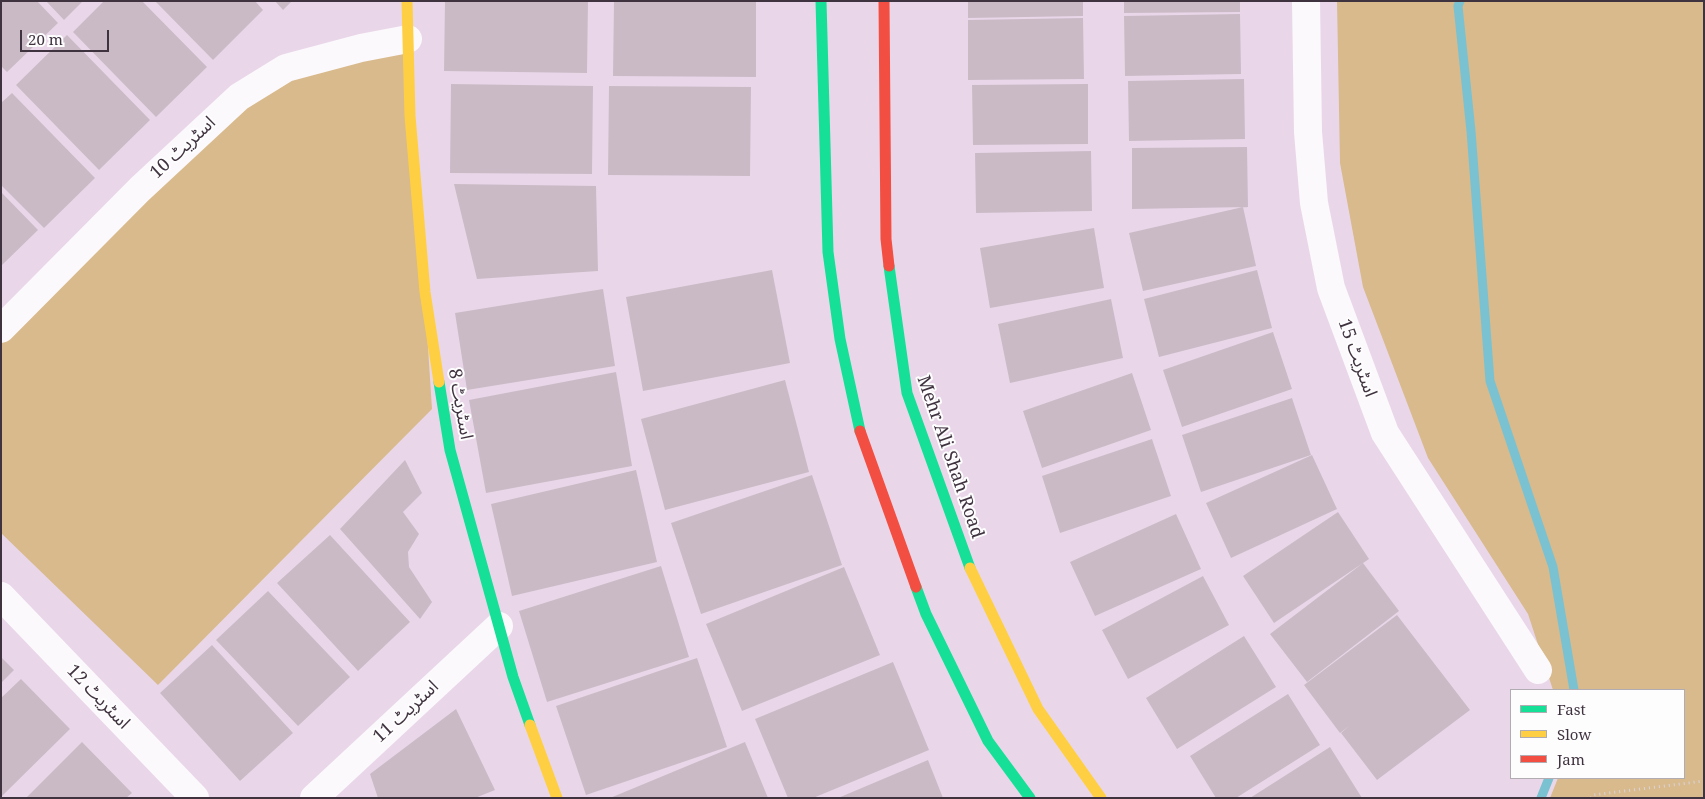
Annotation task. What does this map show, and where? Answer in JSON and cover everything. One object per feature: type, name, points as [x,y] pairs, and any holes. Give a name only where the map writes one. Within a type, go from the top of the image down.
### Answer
[{"type":"street","name":"اسٹریٹ 8","points":[[407,1],[410,116],[425,292],[450,450],[512,677],[557,798]]},
{"type":"street","points":[[822,1],[824,166],[828,252],[840,339],[859,429],[926,614],[988,741],[1030,798]]},
{"type":"street","name":"Mehr Ali Shah Road","points":[[884,1],[886,239],[895,318],[907,393],[975,582],[1038,708],[1101,798]]},
{"type":"street","name":"اسٹریٹ 15","points":[[1306,1],[1308,132],[1314,203],[1331,288],[1385,433],[1538,670]]},
{"type":"street","name":"اسٹریٹ 10","points":[[1,328],[140,189],[239,96],[286,68],[362,48],[408,39]]},
{"type":"street","name":"اسٹریٹ 12","points":[[1,596],[195,798]]},
{"type":"street","name":"اسٹریٹ 11","points":[[314,798],[499,626]]},
{"type":"path","points":[[1591,798],[1593,796],[1704,781]]},
{"type":"shaded area","points":[[1337,1],[1704,1],[1704,798],[1550,798],[1558,779],[1685,779],[1685,689],[1553,689],[1528,614],[1428,458],[1363,287],[1340,163]]},
{"type":"shaded area","points":[[408,39],[432,409],[158,685],[1,533],[1,331],[239,97]]},
{"type":"building","points":[[1,1],[37,1],[58,23],[7,72],[1,66]]},
{"type":"building","points":[[46,1],[83,1],[64,20]]},
{"type":"building","points":[[104,1],[142,1],[207,67],[156,117],[73,32]]},
{"type":"building","points":[[155,1],[255,1],[263,10],[213,60]]},
{"type":"building","points":[[275,1],[292,1],[283,10]]},
{"type":"building","points":[[445,1],[588,1],[587,73],[444,71]]},
{"type":"building","points":[[614,1],[756,1],[756,77],[613,76]]},
{"type":"building","points":[[968,1],[1083,1],[1083,16],[968,18]]},
{"type":"building","points":[[1124,1],[1240,1],[1240,12],[1124,13]]},
{"type":"building","points":[[1240,14],[1241,74],[1125,76],[1124,16]]},
{"type":"building","points":[[1083,18],[1084,79],[968,80],[968,20]]},
{"type":"building","points":[[67,35],[150,120],[99,170],[16,85]]},
{"type":"building","points":[[1244,79],[1245,139],[1129,141],[1128,81]]},
{"type":"building","points":[[451,84],[593,86],[592,174],[450,173]]},
{"type":"building","points":[[1088,84],[1088,144],[973,145],[972,85]]},
{"type":"building","points":[[609,86],[751,87],[750,176],[608,175]]},
{"type":"building","points":[[12,93],[95,178],[44,228],[1,185],[1,103]]},
{"type":"building","points":[[1247,147],[1248,207],[1132,209],[1132,148]]},
{"type":"building","points":[[1091,151],[1092,211],[976,213],[975,153]]},
{"type":"building","points":[[454,184],[596,186],[598,271],[477,279]]},
{"type":"building","points":[[1,192],[38,230],[1,266]]},
{"type":"building","points":[[1243,207],[1256,266],[1143,291],[1129,233]]},
{"type":"building","points":[[1094,228],[1104,288],[990,308],[980,248]]},
{"type":"building","points":[[772,270],[790,363],[643,391],[626,297]]},
{"type":"building","points":[[1257,270],[1272,328],[1159,357],[1144,299]]},
{"type":"building","points":[[603,289],[615,366],[467,390],[455,313]]},
{"type":"building","points":[[1111,299],[1123,358],[1010,383],[998,324]]},
{"type":"building","points":[[1273,332],[1292,389],[1182,427],[1163,370]]},
{"type":"building","points":[[616,372],[632,466],[486,493],[469,400]]},
{"type":"building","points":[[1132,373],[1151,430],[1042,468],[1023,411]]},
{"type":"building","points":[[785,380],[809,472],[665,510],[641,419]]},
{"type":"building","points":[[1292,398],[1311,455],[1201,492],[1182,435]]},
{"type":"building","points":[[1152,439],[1171,496],[1060,533],[1042,476]]},
{"type":"building","points":[[1312,455],[1337,509],[1231,558],[1206,503]]},
{"type":"building","points":[[405,460],[422,493],[403,512],[419,534],[408,552],[409,567],[432,602],[420,619],[340,529]]},
{"type":"building","points":[[636,470],[657,562],[512,596],[491,504]]},
{"type":"building","points":[[812,475],[842,565],[701,614],[671,523]]},
{"type":"building","points":[[1338,512],[1369,559],[1274,623],[1243,576]]},
{"type":"building","points":[[1176,514],[1201,569],[1095,616],[1070,562]]},
{"type":"building","points":[[330,535],[410,622],[358,671],[277,583]]},
{"type":"building","points":[[1363,563],[1399,611],[1307,682],[1270,634]]},
{"type":"building","points":[[661,566],[689,657],[547,702],[519,611]]},
{"type":"building","points":[[844,567],[880,655],[742,711],[706,624]]},
{"type":"building","points":[[1203,576],[1229,625],[1128,679],[1102,630]]},
{"type":"building","points":[[268,591],[350,677],[298,726],[216,640]]},
{"type":"building","points":[[1397,615],[1470,710],[1377,780],[1341,733],[1349,726],[1340,733],[1304,685]]},
{"type":"building","points":[[1244,636],[1276,687],[1177,749],[1146,698]]},
{"type":"building","points":[[212,645],[293,733],[240,781],[160,693]]},
{"type":"building","points":[[1,657],[14,670],[1,683]]},
{"type":"building","points":[[697,658],[727,747],[586,795],[556,706]]},
{"type":"building","points":[[893,662],[929,750],[813,798],[788,798],[755,719]]},
{"type":"building","points":[[21,679],[70,729],[1,797],[1,698]]},
{"type":"building","points":[[1288,694],[1320,745],[1236,798],[1216,798],[1190,756]]},
{"type":"building","points":[[456,709],[495,790],[475,798],[378,798],[370,774]]},
{"type":"building","points":[[82,742],[132,793],[126,798],[26,798]]},
{"type":"building","points":[[745,742],[768,798],[610,798]]},
{"type":"building","points":[[1330,747],[1362,798],[1250,798]]},
{"type":"building","points":[[928,760],[943,798],[838,798]]},
{"type":"waterway","points":[[1460,1],[1458,6],[1471,131],[1490,381],[1553,567],[1574,689]]},
{"type":"waterway","points":[[1541,798],[1549,779]]},
{"type":"traffic: fast","points":[[821,1],[828,252],[840,339],[860,431]]},
{"type":"traffic: fast","points":[[889,266],[907,393],[970,568]]},
{"type":"traffic: fast","points":[[439,382],[450,450],[513,677],[530,725]]},
{"type":"traffic: fast","points":[[916,587],[926,614],[988,741],[1030,798]]},
{"type":"traffic: slow","points":[[407,1],[410,116],[425,292],[439,382]]},
{"type":"traffic: slow","points":[[970,568],[1038,709],[1101,798]]},
{"type":"traffic: slow","points":[[530,725],[557,798]]},
{"type":"traffic: jam","points":[[884,1],[886,239],[889,266]]},
{"type":"traffic: jam","points":[[860,431],[916,587]]}]
